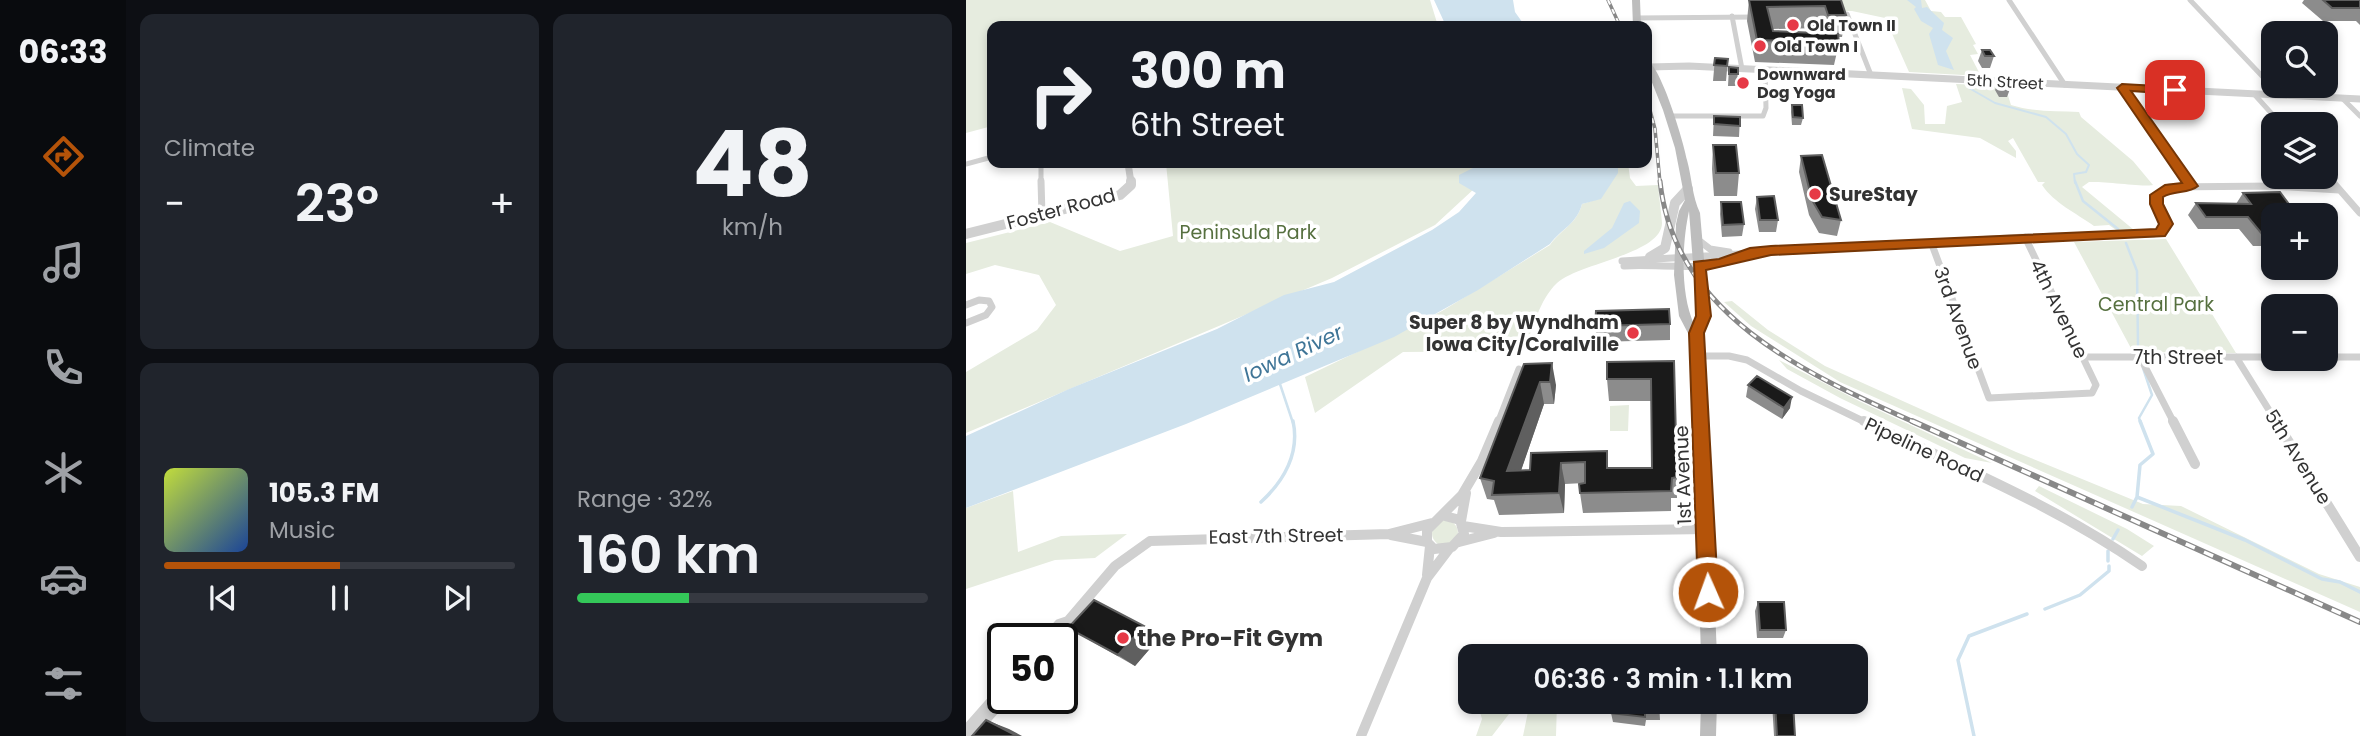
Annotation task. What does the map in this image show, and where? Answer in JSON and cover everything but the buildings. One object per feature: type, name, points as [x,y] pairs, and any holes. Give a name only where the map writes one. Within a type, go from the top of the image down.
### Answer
[{"type":"main road","points":[[1636,0],[1637,21]]},
{"type":"main road","name":"1st Avenue","points":[[1652,74],[1670,116],[1688,190],[1687,205],[1679,230],[1690,261],[1699,329],[1709,644]]},
{"type":"main road","name":"1st Avenue","points":[[1687,205],[1695,213],[1697,239],[1690,261],[1685,318],[1699,329]]},
{"type":"main road","points":[[1708,736],[1709,714]]},
{"type":"street","points":[[2009,0],[2065,85]]},
{"type":"street","points":[[2190,0],[2261,75]]},
{"type":"street","points":[[1826,14],[1847,14],[1871,75]]},
{"type":"street","points":[[1652,21],[1762,15]]},
{"type":"street","points":[[1732,16],[1742,69]]},
{"type":"street","name":"5th Street","points":[[1652,65],[2261,94]]},
{"type":"street","points":[[1670,116],[1760,117],[1766,112],[1765,70]]},
{"type":"street","points":[[2122,88],[2191,186]]},
{"type":"street","points":[[2254,94],[2270,112]]},
{"type":"street","name":"5th Street","points":[[2338,98],[2360,99]]},
{"type":"street","points":[[2342,98],[2360,116]]},
{"type":"street","points":[[966,164],[987,158]]},
{"type":"street","points":[[1041,168],[1042,215]]},
{"type":"street","name":"Foster Road","points":[[966,234],[1127,191],[1131,185],[1129,168]]},
{"type":"street","points":[[1697,239],[1710,249],[1750,253],[2025,237],[2160,233],[2166,224],[2156,204],[2157,195],[2169,187],[2191,186],[2339,190],[2360,213]]},
{"type":"street","points":[[1688,190],[1675,204],[1665,248],[1650,257],[1623,264],[1741,260],[1750,253]]},
{"type":"street","name":"4th Avenue","points":[[2025,237],[2094,380]]},
{"type":"street","name":"3rd Avenue","points":[[1931,242],[1989,398],[1998,400],[2092,393],[2096,388],[2094,380]]},
{"type":"street","points":[[1650,257],[1690,261],[1739,253]]},
{"type":"street","points":[[966,305],[983,299],[992,304],[986,315],[966,323]]},
{"type":"street","name":"Pipeline Road","points":[[1699,356],[1729,356],[1747,360],[1801,391],[2055,512],[2108,542],[2142,566]]},
{"type":"street","name":"7th Street","points":[[2082,357],[2261,357]]},
{"type":"street","points":[[2140,357],[2195,464]]},
{"type":"street","name":"5th Avenue","points":[[2236,357],[2360,557]]},
{"type":"street","points":[[2338,357],[2357,357],[2360,365]]},
{"type":"street","points":[[1459,542],[1467,491],[1519,369]]},
{"type":"street","points":[[1427,578],[1426,531],[1432,523],[1445,516],[1467,491]]},
{"type":"street","points":[[1445,516],[1462,524],[1501,532],[1706,529]]},
{"type":"street","name":"East 7th Street","points":[[1068,621],[1136,548],[1163,539],[1388,534],[1432,523]]},
{"type":"street","points":[[1361,736],[1427,578],[1449,549],[1459,542],[1501,532]]},
{"type":"street","name":"East 7th Street","points":[[1388,534],[1428,544]]},
{"type":"street","points":[[1428,544],[1440,550],[1449,549]]},
{"type":"street","points":[[1062,623],[1068,621]]},
{"type":"street","points":[[966,730],[987,706]]},
{"type":"street","points":[[971,736],[991,714]]},
{"type":"green space","points":[[966,0],[1430,0],[1436,21],[987,21],[987,127],[966,133]]},
{"type":"green space","points":[[1824,0],[1925,0],[1931,11],[1941,12],[1945,17],[1961,17],[1976,44],[1973,45],[1978,54],[1970,55],[1981,76],[1909,72],[1885,18],[1852,11],[1829,11]]},
{"type":"green space","points":[[1956,84],[2005,86],[2011,105],[2036,110],[2079,112],[2081,117],[2133,161],[2153,185],[2089,182],[2082,187],[2134,230],[2116,230],[2109,225],[2094,226],[2059,202],[2042,185],[2045,182],[2038,182],[2013,138],[2008,141],[2016,151],[2016,158],[1980,138],[1912,129],[1902,88],[1911,89],[1924,105],[1925,124],[1945,124],[1947,106],[1962,102]]},
{"type":"green space","name":"Peninsula Park","points":[[1166,168],[1497,168],[1435,225],[1332,278],[966,433],[966,372],[1037,330],[1056,305],[1039,275],[995,265],[966,274],[966,243],[1050,222],[1120,251],[1173,236]]},
{"type":"green space","points":[[1618,168],[1629,168],[1630,178],[1636,186],[1658,185],[1662,223],[1658,234],[1649,243],[1635,250],[1568,276],[1557,283],[1541,306],[1524,351],[1403,352],[1315,413],[1305,377],[1442,311],[1550,245],[1573,222],[1582,204],[1601,198]]},
{"type":"green space","name":"Central Park","points":[[2166,239],[2236,353],[2133,352],[2074,242]]},
{"type":"green space","points":[[1732,301],[1768,330],[1825,366],[2016,452],[2143,504],[2181,506],[2319,574],[2360,587],[2360,612],[1840,382],[1751,326],[1724,302]]},
{"type":"green space","points":[[1779,360],[1992,463],[1965,458],[1840,398],[1787,369]]},
{"type":"green space","points":[[1629,405],[1628,431],[1610,431],[1610,406]]},
{"type":"green space","points":[[2039,486],[2127,529],[2154,546],[2142,556],[2035,491]]},
{"type":"green space","points":[[1013,491],[1018,552],[1061,536],[1127,534],[1095,558],[1055,560],[966,589],[966,508]]},
{"type":"green space","points":[[1445,520],[1454,524],[1458,533],[1454,542],[1445,546],[1436,542],[1432,533],[1436,524]]},
{"type":"green space","points":[[1481,714],[1509,714],[1492,736],[1476,736],[1482,719]]},
{"type":"green space","points":[[1528,714],[1557,714],[1556,736],[1523,736]]},
{"type":"water","points":[[1434,0],[1513,0],[1515,12],[1521,21],[1444,21]]},
{"type":"water","points":[[1907,0],[1921,0],[1922,8],[1927,7],[1944,23],[1942,30],[1953,38],[1946,51],[1954,70],[1938,65],[1929,34],[1933,28],[1921,21],[1914,9],[1916,7]]},
{"type":"water","name":"Iowa River","points":[[1473,168],[1618,168],[1618,173],[1601,199],[1582,204],[1573,221],[1550,244],[1478,290],[1394,337],[1186,424],[966,508],[966,436],[1069,389],[1217,329],[1284,295],[1334,282],[1432,230],[1459,212],[1476,193],[1459,183],[1459,175]]},
{"type":"water","points":[[1630,201],[1640,211],[1639,223],[1604,248],[1584,254],[1584,251],[1612,228],[1624,203]]},
{"type":"waterway","points":[[1969,88],[1995,103],[2046,117],[2066,134],[2077,154],[2089,165],[2086,172],[2074,174],[2075,183]]},
{"type":"waterway","points":[[2075,181],[2083,201],[2118,229]]},
{"type":"waterway","points":[[2126,243],[2137,271],[2138,345]]},
{"type":"waterway","points":[[2141,423],[2139,418],[2152,395],[2143,368]]},
{"type":"waterway","name":"Iowa River","points":[[1280,384],[1293,423]]},
{"type":"waterway","points":[[1261,502],[1277,485],[1288,466],[1294,444],[1293,421]]},
{"type":"waterway","points":[[2137,497],[2140,465],[2153,454],[2140,421]]},
{"type":"waterway","points":[[2132,507],[2137,497]]},
{"type":"waterway","points":[[2137,497],[2245,540],[2322,579],[2340,582],[2360,592]]},
{"type":"waterway","points":[[2113,539],[2118,530]]},
{"type":"waterway","points":[[2108,551],[2108,561]]},
{"type":"waterway","points":[[2045,609],[2080,595],[2109,571],[2109,566]]},
{"type":"waterway","points":[[1974,736],[1958,660],[1969,636],[2027,614]]},
{"type":"railway","points":[[1608,0],[1618,21]]},
{"type":"railway","points":[[1652,118],[1660,183]]},
{"type":"railway","points":[[1660,181],[1671,228],[1691,269],[1718,304],[1752,334],[1791,360],[1832,384],[1916,423]]},
{"type":"railway","points":[[1912,421],[2360,622]]},
{"type":"place","name":"Old Town II","points":[[1793,25]]},
{"type":"place","name":"Old Town I","points":[[1760,46]]},
{"type":"place","name":"Downward Dog Yoga","points":[[1743,83]]},
{"type":"place","name":"SureStay","points":[[1815,194]]},
{"type":"place","name":"Super 8 by Wyndham Iowa City/Coralville","points":[[1633,333]]},
{"type":"place","name":"the Pro-Fit Gym","points":[[1123,638]]},
{"type":"route","points":[[1708,592],[1697,333],[1703,316],[1699,265],[1741,260],[1750,253],[1771,250],[2160,233],[2166,228],[2166,224],[2156,204],[2157,195],[2169,187],[2191,186],[2122,88],[2175,90]]}]
